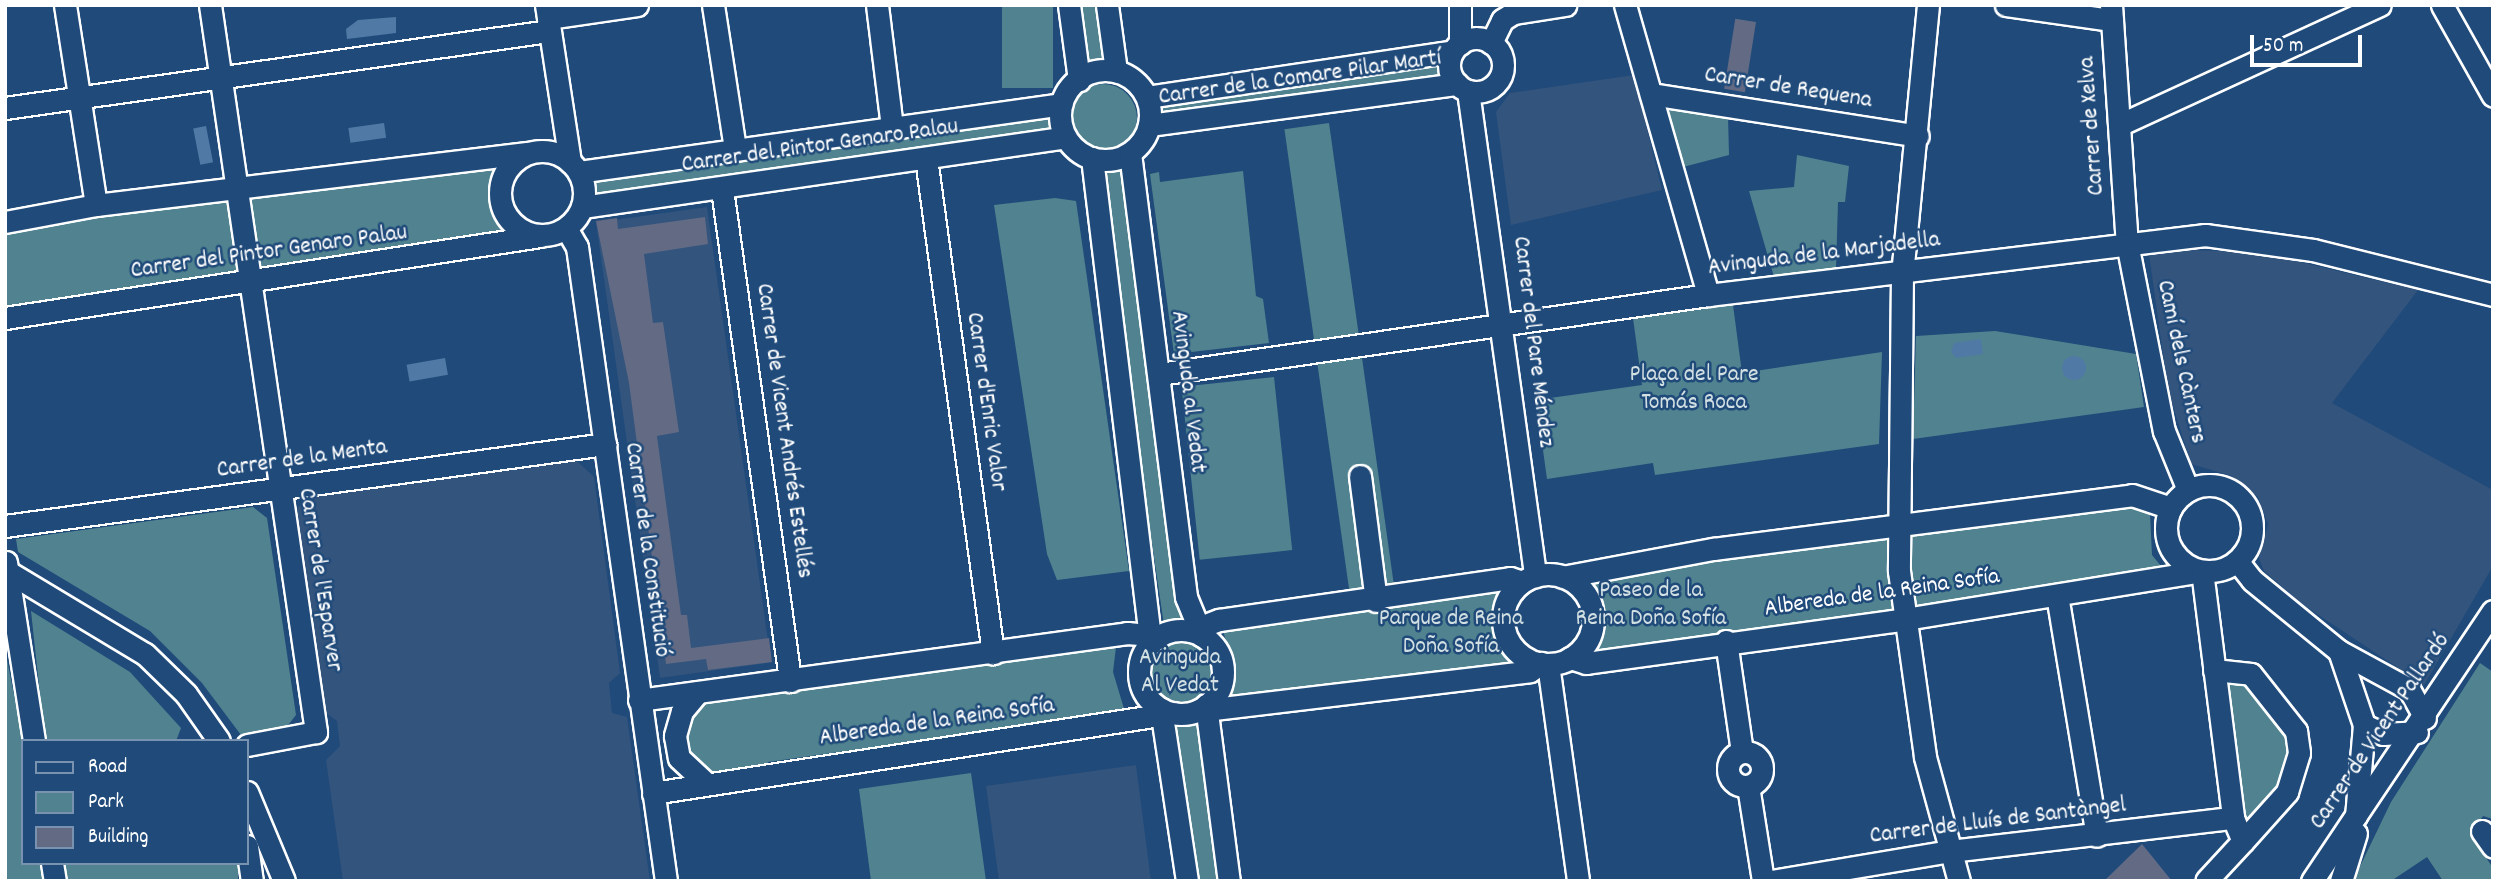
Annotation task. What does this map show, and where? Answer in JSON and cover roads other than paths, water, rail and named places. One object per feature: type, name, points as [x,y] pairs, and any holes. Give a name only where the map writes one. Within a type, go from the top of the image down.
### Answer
[{"type":"street","points":[[65,5],[96,205]]},
{"type":"street","name":"Carrer de l'Esparver","points":[[210,5],[278,490],[316,732],[248,745]]},
{"type":"street","points":[[5,108],[220,76],[548,18],[637,5]]},
{"type":"street","points":[[713,5],[735,148]]},
{"type":"street","points":[[877,5],[892,127]]},
{"type":"street","points":[[1069,5],[1079,80]]},
{"type":"street","points":[[1107,5],[1116,71]]},
{"type":"street","points":[[1471,44],[1513,13],[1565,5]]},
{"type":"street","points":[[1625,5],[1708,295]]},
{"type":"street","points":[[1928,5],[1918,136],[1902,274],[1897,526],[1903,620],[1925,757],[1959,881]]},
{"type":"street","points":[[2006,5],[2111,13]]},
{"type":"street","points":[[2119,125],[2381,5]]},
{"type":"street","points":[[2442,5],[2493,96]]},
{"type":"street","points":[[1461,7],[1471,44],[1503,69],[1470,88]]},
{"type":"street","name":"Carrer de Xelva","points":[[2111,13],[2127,243]]},
{"type":"street","points":[[527,153],[513,162],[499,192],[510,222],[540,236],[566,228],[582,207],[548,18]]},
{"type":"street","name":"Carrer del Pare Méndez","points":[[1471,44],[1449,64],[1470,88],[1505,324],[1529,579]]},
{"type":"street","name":"Carrer de la Comare Pilar Martí","points":[[1147,97],[1471,44]]},
{"type":"street","points":[[1091,158],[1130,153],[1149,125],[1147,97],[1133,79],[1116,71],[1079,80],[1061,104],[1065,136],[1091,158],[1154,638],[1139,678],[1166,713],[1187,881]]},
{"type":"street","name":"Carrer de la Comare Pilar Martí","points":[[1149,125],[1470,88]]},
{"type":"street","name":"Carrer de Requena","points":[[1651,94],[1918,136]]},
{"type":"street","name":"Carrer del Pintor Genaro Palau","points":[[574,167],[1061,104]]},
{"type":"street","name":"Carrer del Pintor Genaro Palau","points":[[582,207],[722,189],[1065,136]]},
{"type":"street","points":[[5,222],[96,205],[546,151],[574,167]]},
{"type":"street","name":"Avinguda al Vedat","points":[[1130,153],[1186,597],[1197,631]]},
{"type":"street","name":"Carrer d'Enric Valor","points":[[926,158],[993,653]]},
{"type":"street","name":"Carrer de Vicent Andrés Estellés","points":[[722,189],[790,681]]},
{"type":"street","name":"Carrer de la Constitució","points":[[566,228],[577,247],[666,881]]},
{"type":"street","name":"Avinguda de la Marjadella","points":[[1159,374],[1708,295],[1902,274],[2205,235],[2313,250],[2493,295]]},
{"type":"street","name":"Carrer del Pintor Genaro Palau","points":[[5,318],[249,283],[540,236]]},
{"type":"street","name":"Camí dels Cànters","points":[[2127,243],[2164,431],[2188,490]]},
{"type":"street","name":"Carrer de la Menta","points":[[5,526],[605,444]]},
{"type":"street","points":[[1360,477],[1376,601]]},
{"type":"street","points":[[2222,486],[2246,503],[2251,540],[2238,562],[2202,571],[2187,566],[2168,543],[2171,508],[2188,490],[2222,486]]},
{"type":"street","points":[[639,700],[993,653],[1154,638],[1510,578],[1563,577],[1713,549],[2132,495],[2171,508]]},
{"type":"street","points":[[2238,562],[2339,651],[2393,677],[2409,689],[2421,725],[2383,734],[2361,715],[2339,651]]},
{"type":"street","points":[[7,567],[10,628],[34,739]]},
{"type":"street","points":[[7,567],[145,654],[186,694],[218,739]]},
{"type":"street","points":[[2202,571],[2233,818],[2243,841]]},
{"type":"street","name":"Albereda de la Reina Sofía","points":[[1570,658],[1586,663],[1726,641],[1903,620],[2202,571]]},
{"type":"street","points":[[1166,713],[1530,671],[1544,663],[1570,658],[1586,643],[1592,613],[1579,586],[1563,577]]},
{"type":"street","points":[[1529,579],[1506,603],[1504,630],[1518,654],[1544,663]]},
{"type":"street","points":[[2057,595],[2097,836]]},
{"type":"street","name":"Carrer de Vicent Pallardó","points":[[2312,881],[2421,725],[2493,611]]},
{"type":"street","points":[[1197,631],[1223,669],[1203,709],[1229,881]]},
{"type":"street","points":[[1726,641],[1742,752],[1728,771],[1748,786],[1763,881]]},
{"type":"street","points":[[1544,663],[1578,881]]},
{"type":"street","points":[[2206,881],[2287,792],[2299,753],[2296,731],[2251,674],[2214,670]]},
{"type":"street","points":[[2340,881],[2361,813],[2360,689],[2373,676],[2393,677]]},
{"type":"street","points":[[698,692],[677,723],[676,747],[688,769],[706,783]]},
{"type":"street","name":"Albereda de la Reina Sofía","points":[[653,793],[1166,713]]},
{"type":"street","points":[[248,794],[284,881]]},
{"type":"street","name":"Carrer de Lluís de Santàngel","points":[[1771,881],[1950,851],[2097,836],[2233,818]]},
{"type":"street","points":[[248,853],[252,881]]},
{"type":"park label","name":"Plaça del Pare Tomás Roca","points":[[1694,390]]},
{"type":"park label","name":"Paseo de la Reina Doña Sofía","points":[[1651,606]]},
{"type":"park label","name":"Parque de Reina Doña Sofía","points":[[1451,634]]},
{"type":"park label","name":"Avinguda Al Vedat","points":[[1180,673]]}]
